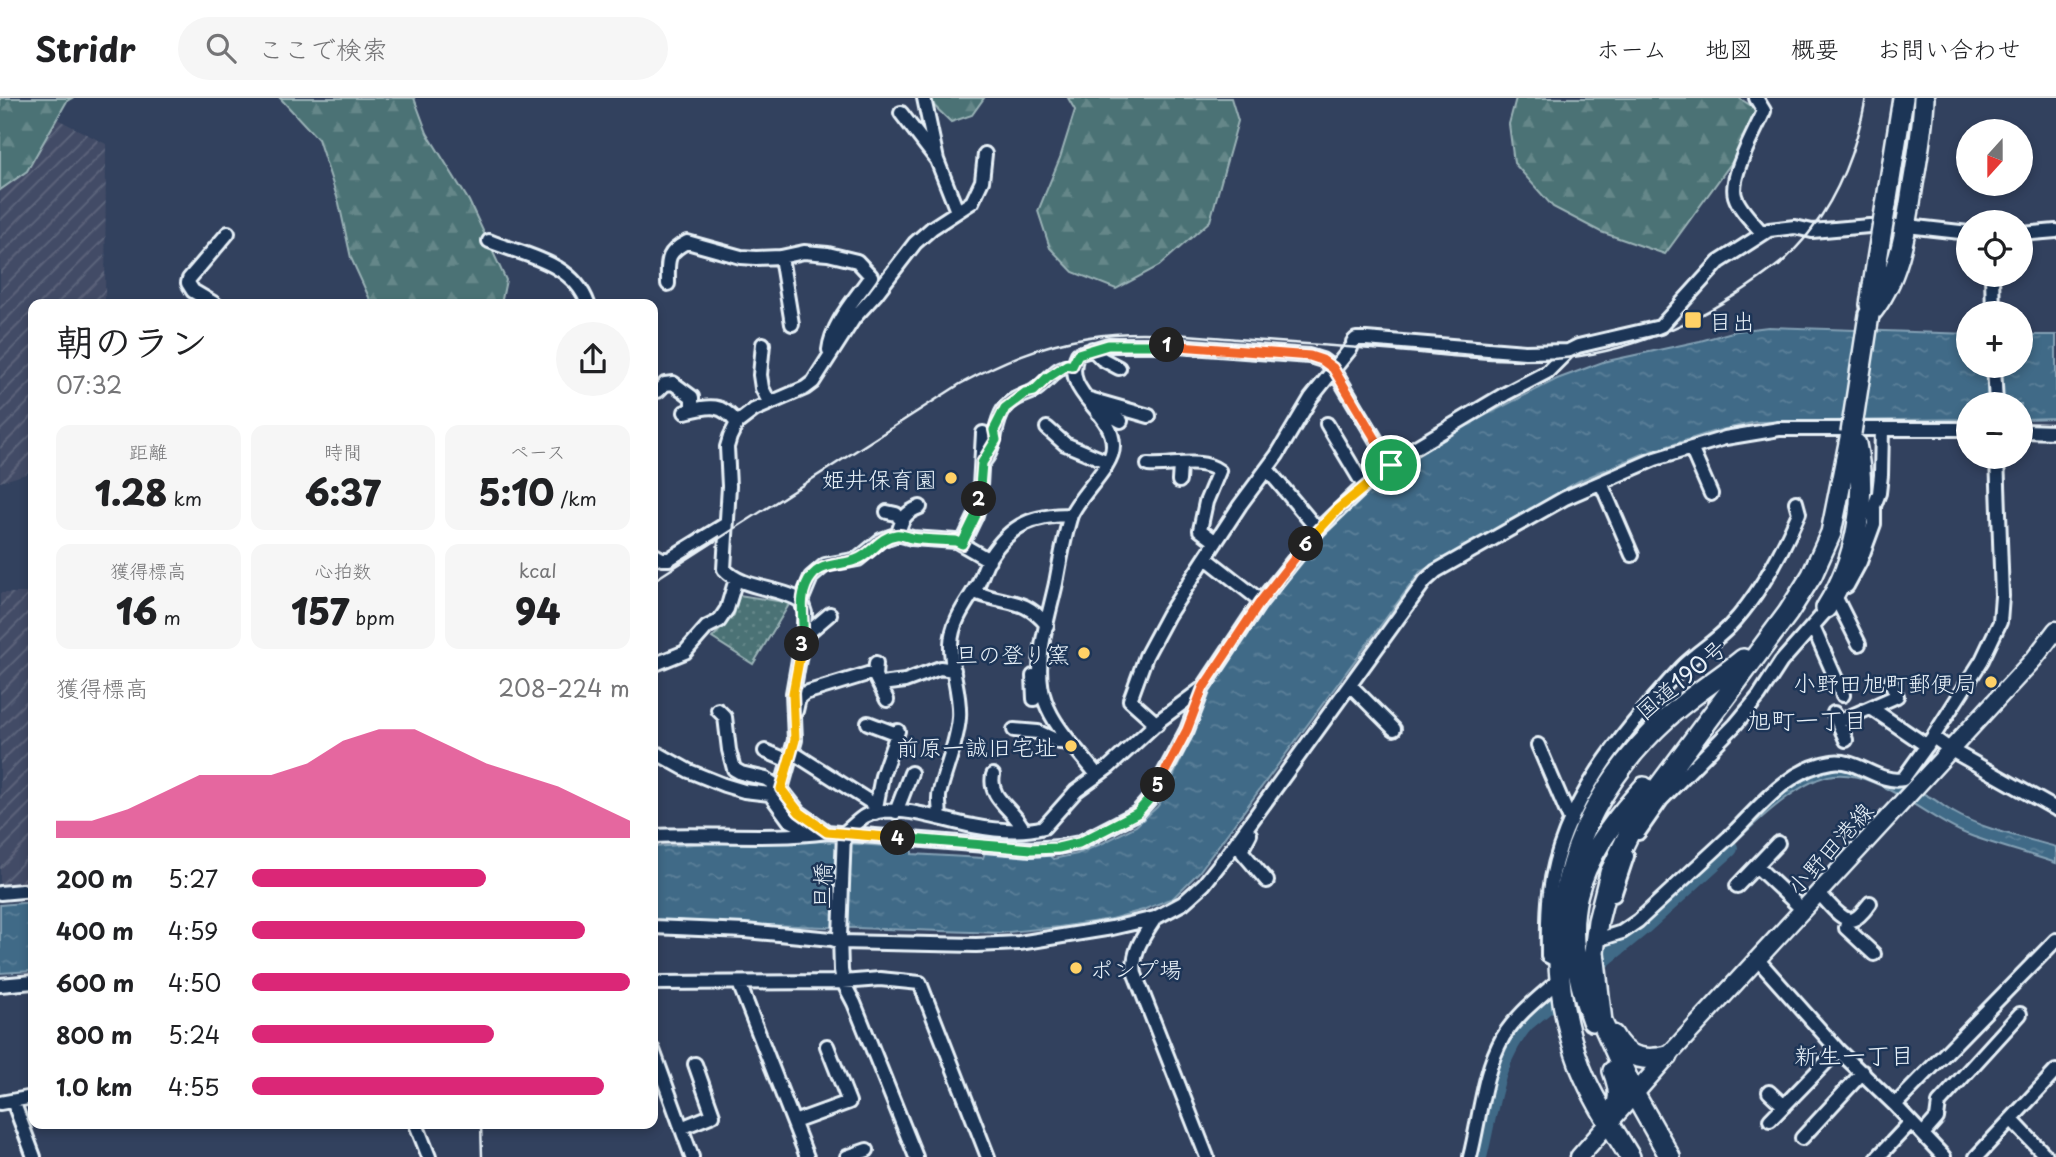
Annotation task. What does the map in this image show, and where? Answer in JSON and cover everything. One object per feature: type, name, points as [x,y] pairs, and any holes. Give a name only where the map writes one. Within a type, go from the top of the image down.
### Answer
[{"type":"highway","name":"国道190号","points":[[1670,1157],[1635,1095],[1602,1022],[1591,980],[1598,944],[1598,921],[1610,873],[1628,831],[1652,793],[1695,740],[1800,597],[1831,533],[1852,433],[1903,98]]},
{"type":"highway","points":[[1869,315],[1880,302],[1897,263],[1907,226],[1924,98]]},
{"type":"highway","points":[[1832,604],[1849,565],[1856,531],[1858,464],[1857,446],[1852,433]]},
{"type":"highway","name":"国道190号","points":[[1630,1157],[1582,1072],[1567,1023],[1560,916],[1566,886],[1579,842],[1598,802],[1624,765],[1667,717],[1773,633]]},
{"type":"highway","points":[[1591,980],[1563,978],[1574,929],[1578,894],[1600,840],[1736,681]]},
{"type":"highway","points":[[1591,980],[1613,1035],[1625,1052],[1650,1060],[1668,1056]]},
{"type":"highway","points":[[1591,980],[1619,1089],[1618,1104],[1610,1121]]},
{"type":"main road","name":"小野田港線","points":[[1579,1157],[1668,1056],[2034,659],[2056,630]]},
{"type":"street","points":[[924,98],[937,160],[957,211]]},
{"type":"street","points":[[1756,98],[1764,111],[1734,188],[1735,198],[1762,233]]},
{"type":"street","points":[[901,113],[937,160]]},
{"type":"street","points":[[801,601],[792,595],[736,579],[724,569],[729,486],[727,447],[737,424],[754,410],[813,382],[854,318],[915,243],[972,202],[982,181],[985,154]]},
{"type":"street","points":[[658,836],[798,836],[827,832],[844,836],[1031,849],[1058,848],[1079,843],[1137,813],[1152,796],[1187,730],[1203,688],[1261,601],[1318,530],[1364,486],[1391,465],[1476,411],[1547,372],[1568,351],[1578,346],[1660,327],[1719,262],[1762,233],[1780,228],[1812,230],[1869,226],[1907,226],[1956,232]]},
{"type":"street","points":[[2033,233],[2056,231]]},
{"type":"street","points":[[207,299],[193,291],[188,284],[195,271],[228,233]]},
{"type":"street","points":[[489,242],[525,253],[566,274],[579,285],[586,299]]},
{"type":"street","points":[[668,284],[668,259],[673,249],[687,242],[741,257],[781,257],[804,252],[857,261],[871,276],[839,322],[830,341],[828,360]]},
{"type":"street","points":[[781,257],[792,324]]},
{"type":"street","points":[[1157,724],[1130,700],[1146,656],[1168,615],[1267,469],[1311,398],[1333,368],[1345,358],[1356,339],[1525,352],[1568,351]]},
{"type":"street","points":[[763,344],[760,375],[762,388],[769,402]]},
{"type":"street","points":[[1097,775],[1060,730],[1044,698],[1040,674],[1047,625],[1071,515],[1076,502],[1108,462],[1113,446],[1112,438],[1098,413],[1073,376],[1072,366],[1078,354],[1108,345],[1138,344],[1290,354],[1322,360],[1333,368],[1391,465]]},
{"type":"street","points":[[1092,349],[1102,359],[1119,368]]},
{"type":"street","points":[[982,463],[996,440],[994,430],[1007,405],[1025,393],[1034,391],[1047,378],[1067,365],[1072,366]]},
{"type":"street","points":[[658,391],[666,384],[673,383],[692,397],[689,411],[715,406],[724,410],[737,424]]},
{"type":"street","points":[[1086,398],[1149,416]]},
{"type":"street","points":[[1098,413],[1121,422]]},
{"type":"street","points":[[1327,424],[1364,486]]},
{"type":"street","points":[[1047,428],[1065,444],[1108,462]]},
{"type":"street","points":[[658,927],[976,945],[1019,943],[1155,918],[1183,903],[1204,884],[1424,581],[1436,571],[1565,498],[1655,459],[1725,438],[1779,429],[1956,429]]},
{"type":"street","points":[[1598,944],[1626,858],[1648,817],[1759,696],[1781,662],[1832,604],[1860,562],[1874,524],[1874,506],[1880,484],[1882,429]]},
{"type":"street","points":[[2033,431],[2056,432]]},
{"type":"street","points":[[962,544],[976,515],[983,433]]},
{"type":"street","points":[[1691,448],[1711,494]]},
{"type":"street","points":[[1148,465],[1202,463],[1219,471],[1206,502],[1200,530],[1216,542]]},
{"type":"street","points":[[1179,481],[1180,465]]},
{"type":"street","points":[[1267,469],[1318,530]]},
{"type":"street","points":[[1598,944],[1638,920],[1785,783],[1818,766],[1840,761],[1880,776],[1903,779],[1982,660],[2000,622],[1997,469]]},
{"type":"street","points":[[1601,483],[1632,555]]},
{"type":"street","points":[[1470,1157],[1490,1069],[1503,1037],[1522,1012],[1563,978],[1548,956],[1549,892],[1570,822],[1584,795],[1620,741],[1683,667],[1729,627],[1744,610],[1789,535],[1799,513],[1796,502]]},
{"type":"street","points":[[898,534],[901,520],[907,512],[920,507]]},
{"type":"street","points":[[887,512],[896,514],[901,520]]},
{"type":"street","points":[[939,817],[939,793],[959,720],[952,634],[961,610],[989,560],[1009,534],[1037,517],[1071,515]]},
{"type":"street","points":[[658,557],[669,559],[726,524]]},
{"type":"street","points":[[795,720],[793,693],[803,637],[804,613],[801,601],[807,582],[818,569],[825,565],[858,559],[881,540],[898,534],[912,538],[956,541],[989,560]]},
{"type":"street","points":[[1206,558],[1261,601]]},
{"type":"street","points":[[658,663],[685,652],[707,627],[719,621],[727,609],[736,579]]},
{"type":"street","points":[[976,587],[977,593],[1015,601],[1036,612],[1047,625]]},
{"type":"street","points":[[1832,604],[1858,644]]},
{"type":"street","points":[[803,637],[830,614]]},
{"type":"street","points":[[1813,627],[1843,695]]},
{"type":"street","points":[[1034,699],[1032,668],[1042,654]]},
{"type":"street","points":[[775,789],[790,757],[799,698],[805,693],[875,667],[887,700]]},
{"type":"street","points":[[881,684],[905,681],[940,668],[954,670]]},
{"type":"street","points":[[1846,740],[1836,717],[1871,708],[1897,696],[1891,682]]},
{"type":"street","points":[[1350,685],[1394,729]]},
{"type":"street","points":[[765,751],[790,757],[875,809],[913,811],[995,830],[1044,827],[1076,791],[1203,688]]},
{"type":"street","points":[[795,720],[804,699],[809,695],[824,694]]},
{"type":"street","points":[[1871,708],[2056,809]]},
{"type":"street","points":[[718,710],[727,724],[734,769],[766,779],[799,812],[827,832]]},
{"type":"street","points":[[844,836],[875,809],[898,733],[868,723]]},
{"type":"street","points":[[1014,730],[1038,732],[1060,742],[1072,743]]},
{"type":"street","points":[[1538,746],[1570,822]]},
{"type":"street","points":[[658,754],[689,771],[724,785],[744,790],[775,789]]},
{"type":"street","points":[[896,812],[911,773]]},
{"type":"street","points":[[993,775],[995,795],[1014,814],[1023,829]]},
{"type":"street","points":[[1253,820],[1242,849],[1267,881]]},
{"type":"street","name":"旦橋","points":[[843,982],[840,939],[844,836]]},
{"type":"street","points":[[1737,886],[1778,843]]},
{"type":"street","points":[[1756,866],[1803,910]]},
{"type":"street","points":[[0,893],[28,890]]},
{"type":"street","points":[[1819,893],[1848,919],[1855,919],[1870,903]]},
{"type":"street","points":[[1155,918],[1137,948],[1133,961],[1135,974],[1207,1157]]},
{"type":"street","points":[[1848,919],[1846,928],[1874,954]]},
{"type":"street","points":[[1895,1105],[2056,940]]},
{"type":"street","points":[[1758,960],[1839,1049],[1944,1157]]},
{"type":"street","points":[[658,983],[843,982],[880,979],[920,983],[988,1157]]},
{"type":"street","points":[[0,985],[28,982]]},
{"type":"street","points":[[843,982],[916,1157]]},
{"type":"street","points":[[739,983],[807,1157]]},
{"type":"street","points":[[1923,1135],[1937,1118],[1939,1103],[2020,1014]]},
{"type":"street","points":[[794,1122],[849,1102],[827,1046]]},
{"type":"street","points":[[1770,1120],[1839,1049]]},
{"type":"street","points":[[658,1064],[692,1157]]},
{"type":"street","points":[[681,1128],[713,1115],[695,1064]]},
{"type":"street","points":[[1976,1157],[2056,1071]]},
{"type":"street","points":[[1802,1138],[1863,1072]]},
{"type":"street","points":[[1769,1092],[1784,1105]]},
{"type":"street","points":[[28,1098],[6,1102],[34,1157]]},
{"type":"street","points":[[2011,1119],[2047,1157]]},
{"type":"street","points":[[1878,1157],[1911,1122]]},
{"type":"street","points":[[418,1129],[429,1157]]},
{"type":"street","points":[[848,1157],[867,1150]]},
{"type":"shaded area","points":[[16,98],[106,144],[105,299],[28,299],[28,472],[0,482],[0,104]]},
{"type":"shaded area","points":[[0,593],[28,593],[28,883],[0,886]]},
{"type":"green space","points":[[0,98],[72,98],[67,101],[27,171],[0,190]]},
{"type":"green space","points":[[280,98],[414,98],[427,133],[469,201],[506,280],[502,299],[370,299],[351,258],[339,203],[318,139]]},
{"type":"green space","points":[[926,98],[984,98],[972,115],[951,122]]},
{"type":"green space","points":[[1068,98],[1231,98],[1238,121],[1210,221],[1159,266],[1116,289],[1073,272],[1050,248],[1038,211],[1060,158],[1075,110]]},
{"type":"green space","points":[[1516,98],[1739,98],[1756,109],[1748,140],[1665,254],[1601,232],[1553,207],[1514,163],[1509,124]]},
{"type":"green space","points":[[739,595],[790,603],[753,664],[712,638],[734,615]]},
{"type":"water","points":[[1768,327],[1956,334],[1956,378],[2033,378],[2033,335],[2056,335],[2056,418],[2033,419],[2033,392],[1956,392],[1956,419],[1756,422],[1712,432],[1643,454],[1579,481],[1420,572],[1199,872],[1173,898],[1143,910],[1111,919],[999,933],[658,921],[658,847],[776,838],[912,848],[912,854],[983,858],[985,852],[1048,854],[1053,859],[1077,854],[1136,826],[1164,797],[1193,733],[1207,694],[1253,623],[1314,544],[1356,501],[1433,442],[1557,379],[1603,362],[1736,331]]},
{"type":"water","points":[[1832,765],[1868,772],[1896,782],[1930,797],[1977,824],[2056,847],[2056,863],[1969,835],[1882,786],[1846,775],[1828,776],[1798,790],[1713,862],[1786,788]]},
{"type":"water","points":[[28,902],[28,971],[0,973],[0,905]]},
{"type":"waterway","points":[[1478,1157],[1499,1069],[1515,1036],[1526,1022],[1643,926],[1729,848]]},
{"type":"railway","points":[[1779,266],[1808,234],[1831,199],[1853,150],[1866,98]]},
{"type":"railway","points":[[658,578],[960,384],[1006,361],[1055,344],[1125,333],[1163,333],[1481,358],[1521,360],[1580,356],[1636,343],[1688,322],[1737,294],[1784,260]]},
{"type":"railway","points":[[481,1129],[482,1157]]},
{"type":"place","name":"目出","points":[[1693,320]]},
{"type":"place","name":"姫井保育園","points":[[951,478]]},
{"type":"place","name":"旦の登り窯","points":[[1084,653]]},
{"type":"place","name":"小野田旭町郵便局","points":[[1991,682]]},
{"type":"place","name":"前原一誠旧宅址","points":[[1071,746]]},
{"type":"place","name":"ポンプ場","points":[[1076,968]]},
{"type":"district","name":"旭町一丁目","points":[[1807,719]]},
{"type":"district","name":"新生一丁目","points":[[1854,1054]]},
{"type":"route","points":[[1138,344],[1290,354],[1322,360],[1333,368],[1391,465],[1338,509],[1261,601],[1203,688],[1187,730],[1152,796],[1137,813],[1126,820],[1079,843],[1058,848],[1031,849],[827,832],[799,812],[781,789],[795,740],[793,693],[803,637],[804,613],[801,601],[807,582],[825,565],[858,559],[881,540],[898,534],[962,544],[979,504],[982,463],[996,440],[994,430],[1005,408],[1025,393],[1034,391],[1047,378],[1067,365],[1072,366],[1078,354],[1108,345],[1138,344]]}]
